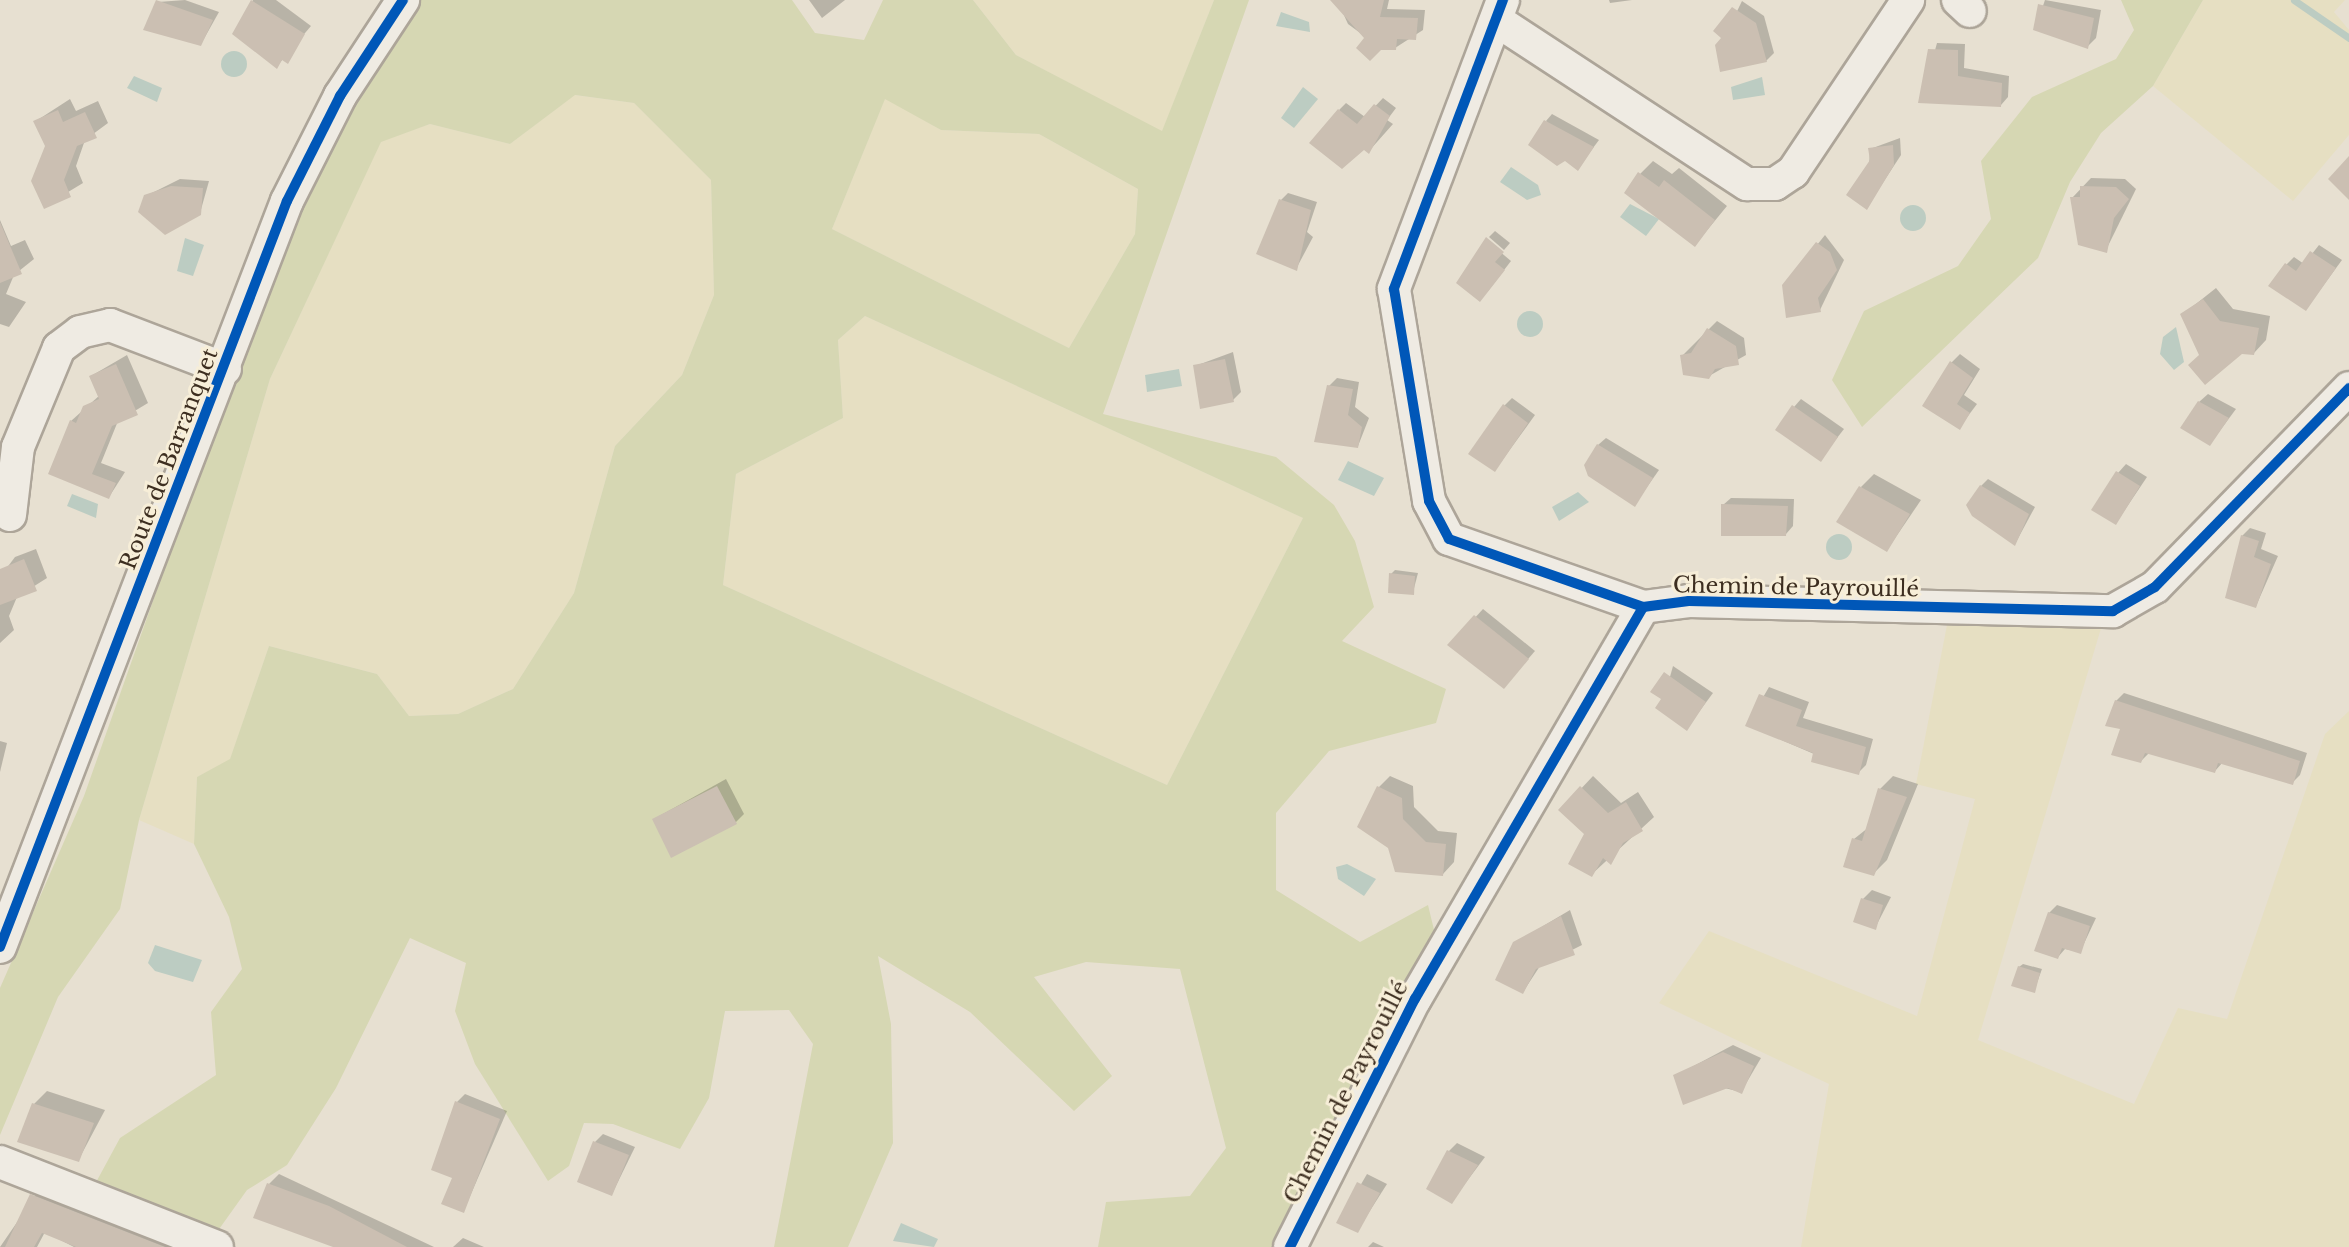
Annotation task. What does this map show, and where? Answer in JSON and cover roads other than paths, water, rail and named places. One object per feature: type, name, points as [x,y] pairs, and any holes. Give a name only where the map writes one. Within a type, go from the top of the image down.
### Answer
[{"type":"street","points":[[1643,607],[1449,539],[1429,501],[1394,289],[1499,10],[1747,184],[1775,184],[1793,172],[1908,0]]},
{"type":"street","name":"Route de Barranquet","points":[[0,947],[309,153],[388,5]]},
{"type":"street","points":[[10,515],[18,447],[59,348],[80,332],[110,325],[225,369]]},
{"type":"street","name":"Chemin de Payrouillé","points":[[1290,1247],[1415,999],[1643,607],[1689,601],[2113,611],[2155,587],[2348,390]]},
{"type":"street","points":[[0,1162],[217,1247]]},
{"type":"waterway","points":[[2294,0],[2349,38]]}]
